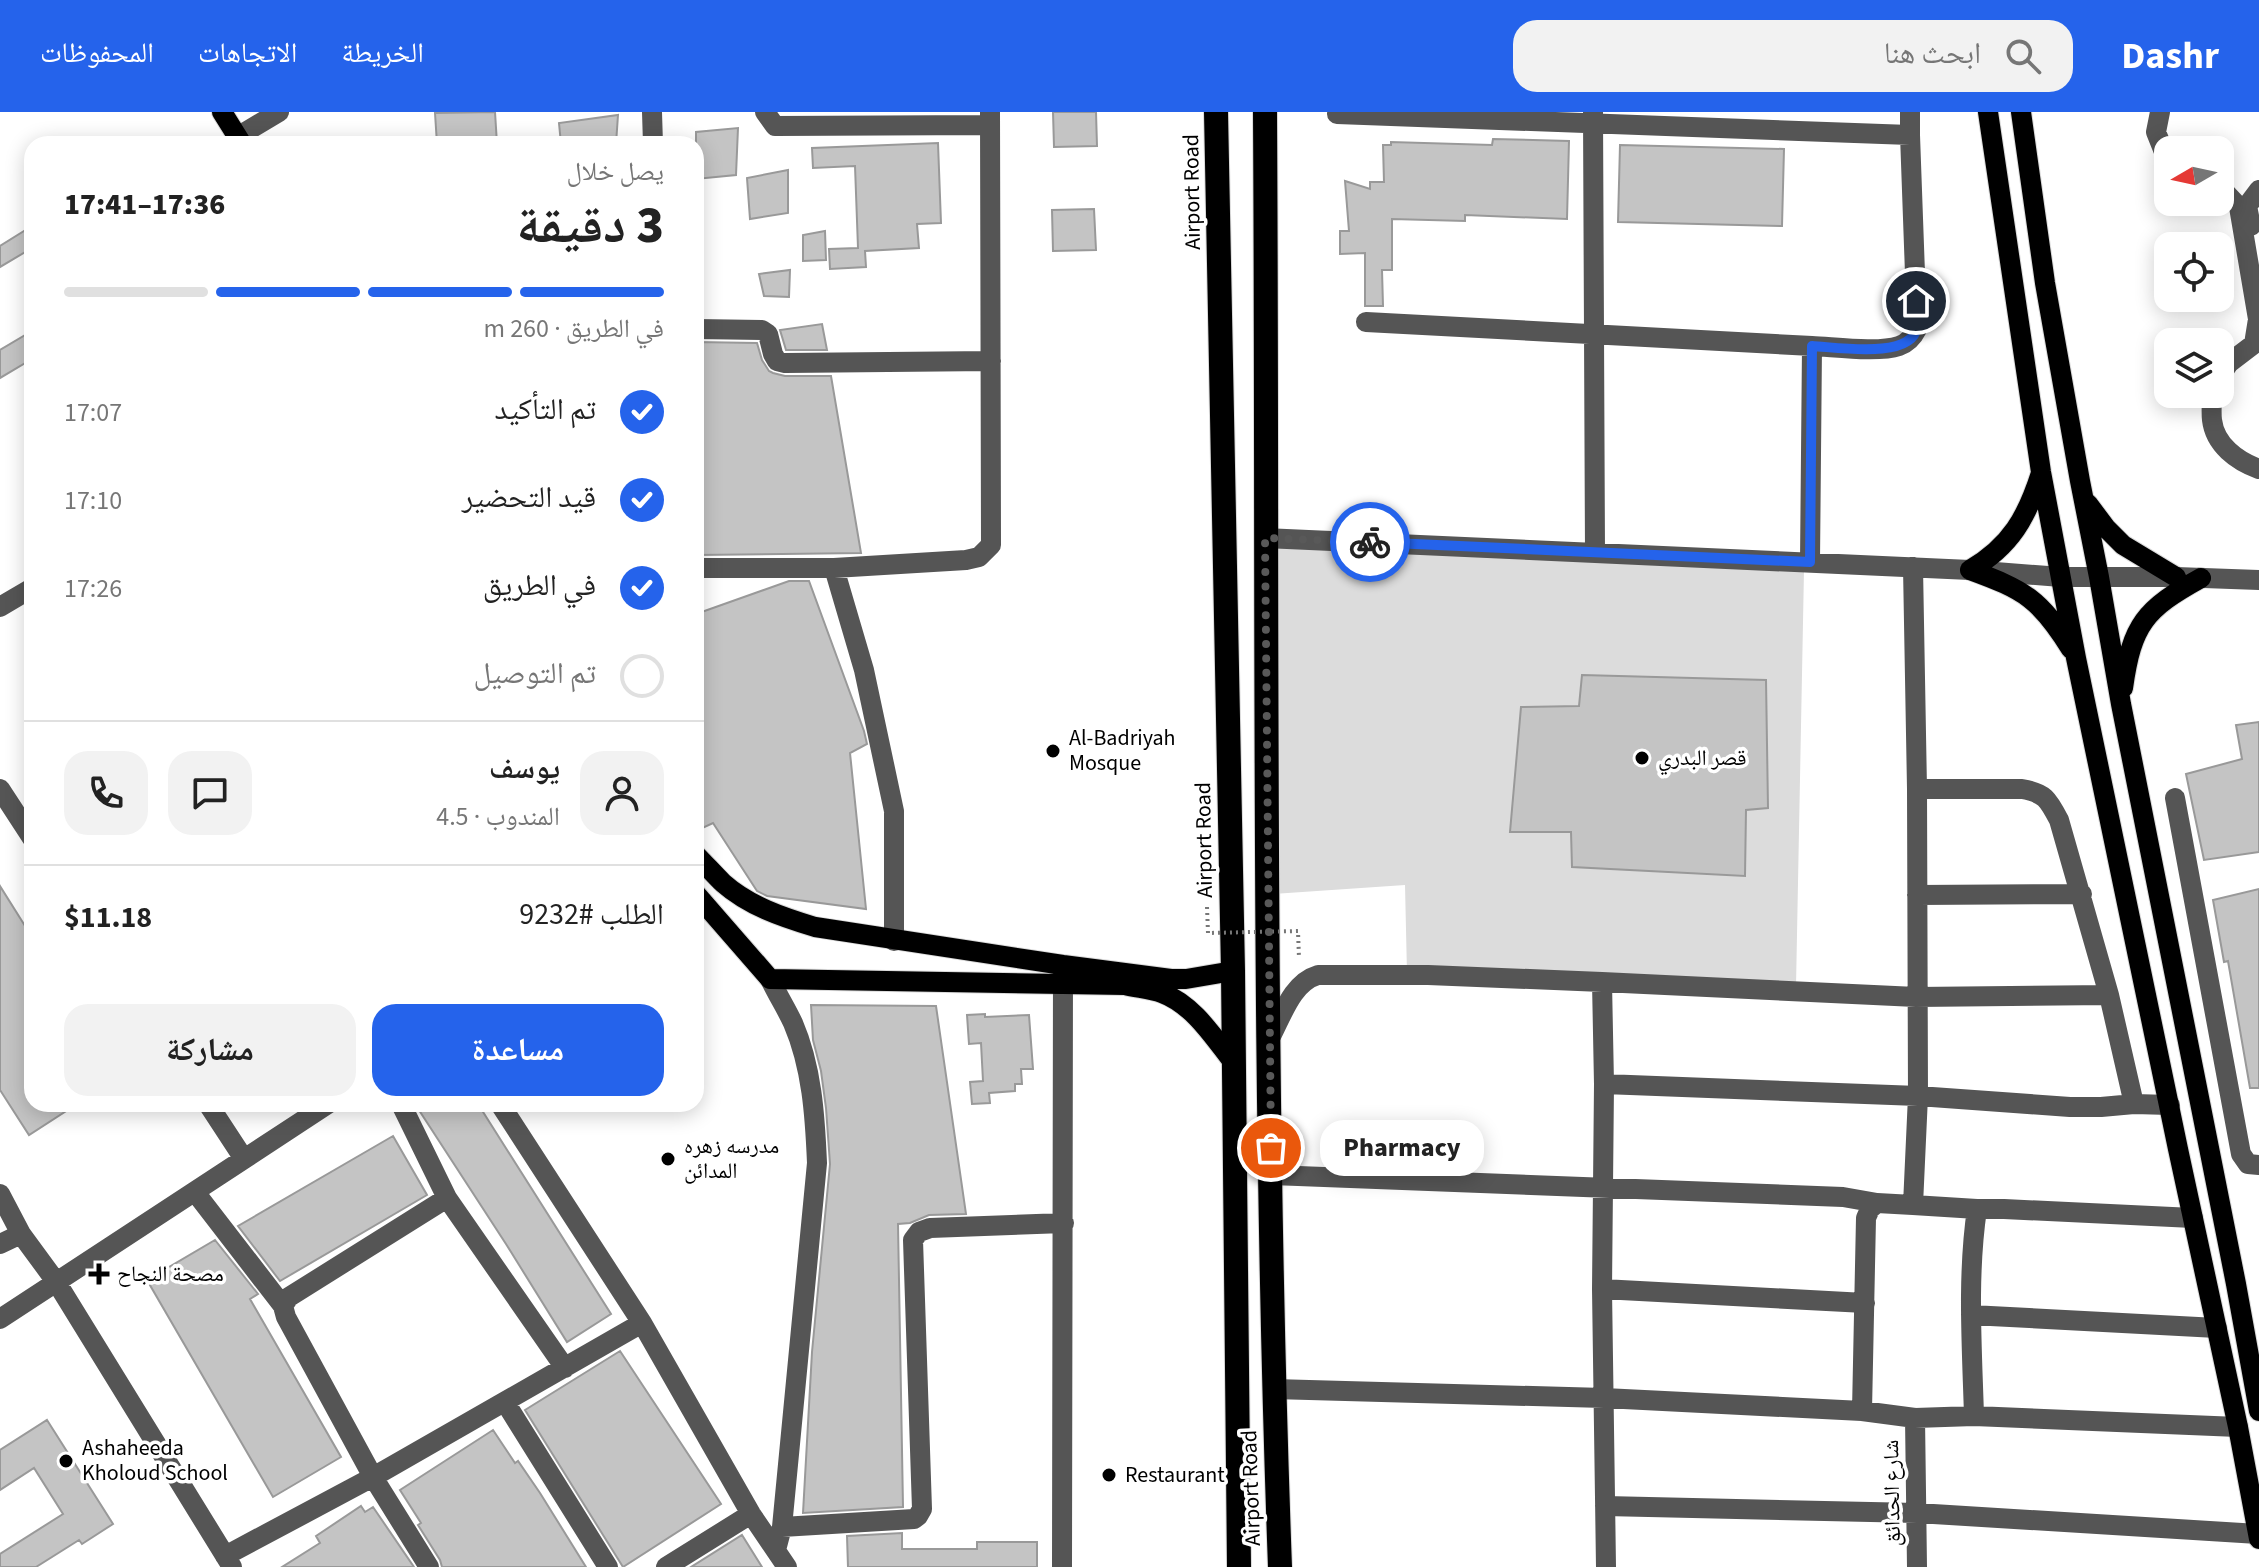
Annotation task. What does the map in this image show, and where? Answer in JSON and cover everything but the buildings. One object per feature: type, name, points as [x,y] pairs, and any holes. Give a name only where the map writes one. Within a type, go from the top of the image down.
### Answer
[{"type":"highway","name":"Airport Road","points":[[1216,112],[1233,971],[1239,1567]]},
{"type":"highway","name":"Airport Road","points":[[1265,112],[1269,1040],[1273,1389],[1280,1567]]},
{"type":"main road","points":[[222,112],[237,136]]},
{"type":"main road","points":[[1988,112],[2041,472],[2076,658],[2238,1427],[2258,1536]]},
{"type":"main road","points":[[2021,112],[2045,283],[2121,704],[2259,1411]]},
{"type":"main road","points":[[1970,570],[2004,546],[2034,497],[2041,472]]},
{"type":"main road","points":[[2084,498],[2123,545],[2176,577]]},
{"type":"main road","points":[[1970,570],[2011,585],[2028,596],[2042,608],[2076,658]]},
{"type":"main road","points":[[2121,704],[2130,652],[2141,624],[2160,602],[2201,578]]},
{"type":"main road","points":[[704,864],[742,897],[782,917],[815,927],[1161,993],[1193,1013],[1234,1063]]},
{"type":"main road","points":[[704,903],[770,979],[1063,975],[1186,979],[1233,971]]},
{"type":"street","points":[[245,136],[279,112]]},
{"type":"street","points":[[652,112],[653,136]]},
{"type":"street","points":[[704,568],[834,568],[966,560],[979,557],[991,545],[990,119],[775,126],[765,112]]},
{"type":"street","points":[[1366,322],[1812,346],[1882,349],[1899,346],[1911,339],[1917,329],[1910,112]]},
{"type":"street","points":[[2158,136],[2160,112]]},
{"type":"street","points":[[1337,114],[1593,117],[1910,135]]},
{"type":"street","points":[[1593,117],[1595,553]]},
{"type":"street","points":[[2259,190],[2247,206],[2259,270]]},
{"type":"street","points":[[2234,202],[2239,207],[2258,319],[2254,344],[2234,359]]},
{"type":"street","points":[[704,329],[762,330],[768,334],[777,361],[785,363],[991,361]]},
{"type":"street","points":[[1810,562],[1812,346]]},
{"type":"street","points":[[2212,408],[2212,423],[2227,451],[2245,464],[2259,469]]},
{"type":"street","points":[[1265,538],[1913,567],[2061,577],[2259,580]]},
{"type":"street","points":[[1913,567],[1918,1096],[1913,1205]]},
{"type":"street","points":[[834,568],[864,670],[894,811],[894,941]]},
{"type":"street","points":[[0,607],[24,593]]},
{"type":"street","points":[[0,789],[24,826]]},
{"type":"street","points":[[1917,789],[2022,789],[2038,792],[2049,801],[2059,820],[2082,894],[2134,1104]]},
{"type":"street","points":[[2175,798],[2241,1154],[2248,1164],[2259,1165]]},
{"type":"street","points":[[1917,895],[2082,894]]},
{"type":"street","points":[[1062,1567],[1063,975]]},
{"type":"street","points":[[1269,1040],[1295,991],[1307,979],[1318,975],[1428,975],[1916,997],[2109,995]]},
{"type":"street","points":[[770,979],[794,1024],[806,1064],[815,1115],[817,1163],[782,1527],[782,1558]]},
{"type":"street","points":[[1602,982],[1606,1567]]},
{"type":"street","points":[[1604,1084],[1918,1096],[2070,1107],[2170,1105]]},
{"type":"street","points":[[213,1112],[244,1159]]},
{"type":"street","points":[[0,1319],[316,1112]]},
{"type":"street","points":[[405,1112],[447,1198],[565,1368]]},
{"type":"street","points":[[505,1112],[642,1323],[751,1514],[782,1558]]},
{"type":"street","points":[[1272,1175],[1843,1197],[1877,1203],[2193,1218]]},
{"type":"street","points":[[195,1192],[283,1306],[286,1317],[373,1477],[429,1567]]},
{"type":"street","points":[[0,1194],[21,1234],[57,1283],[229,1562],[642,1323]]},
{"type":"street","points":[[283,1306],[289,1297],[447,1198]]},
{"type":"street","points":[[1862,1411],[1865,1225],[1870,1209],[1877,1203]]},
{"type":"street","points":[[1974,1416],[1971,1315],[1973,1235],[1977,1209]]},
{"type":"street","points":[[782,1527],[914,1519],[922,1509],[913,1240],[919,1232],[930,1228],[1064,1223]]},
{"type":"street","points":[[0,1244],[21,1234]]},
{"type":"street","points":[[1602,1289],[1865,1303]]},
{"type":"street","points":[[1971,1315],[2217,1328]]},
{"type":"street","points":[[1273,1389],[1604,1398],[1862,1411],[1915,1418],[1974,1416],[2238,1427]]},
{"type":"street","points":[[505,1402],[608,1567]]},
{"type":"street","name":"شارع الحدائق","points":[[1915,1418],[1917,1567]]},
{"type":"street","points":[[1605,1506],[1917,1513],[2258,1536]]},
{"type":"street","points":[[666,1567],[751,1514]]},
{"type":"path","points":[[1207,907],[1208,933],[1298,931],[1299,958]]},
{"type":"shaded area","points":[[1270,542],[1804,570],[1796,987],[1407,974],[1405,885],[1273,894]]},
{"type":"way so far","points":[[1271,1148],[1265,538],[1370,542]]},
{"type":"place","name":"Al-Badriyah Mosque","points":[[1053,751]]},
{"type":"place","name":"قصر البدري","points":[[1642,758]]},
{"type":"place","name":"Pharmacy","points":[[1271,1148]]},
{"type":"place","name":"مدرسه زهره المدائن","points":[[668,1159]]},
{"type":"place","name":"مصحة النجاح","points":[[99,1274]]},
{"type":"place","name":"Ashaheeda Kholoud School","points":[[66,1461]]},
{"type":"place","name":"Restaurant","points":[[1109,1475]]},
{"type":"route","points":[[1370,542],[1810,562],[1812,346],[1882,349],[1899,346],[1911,339],[1917,329],[1916,301]]}]
